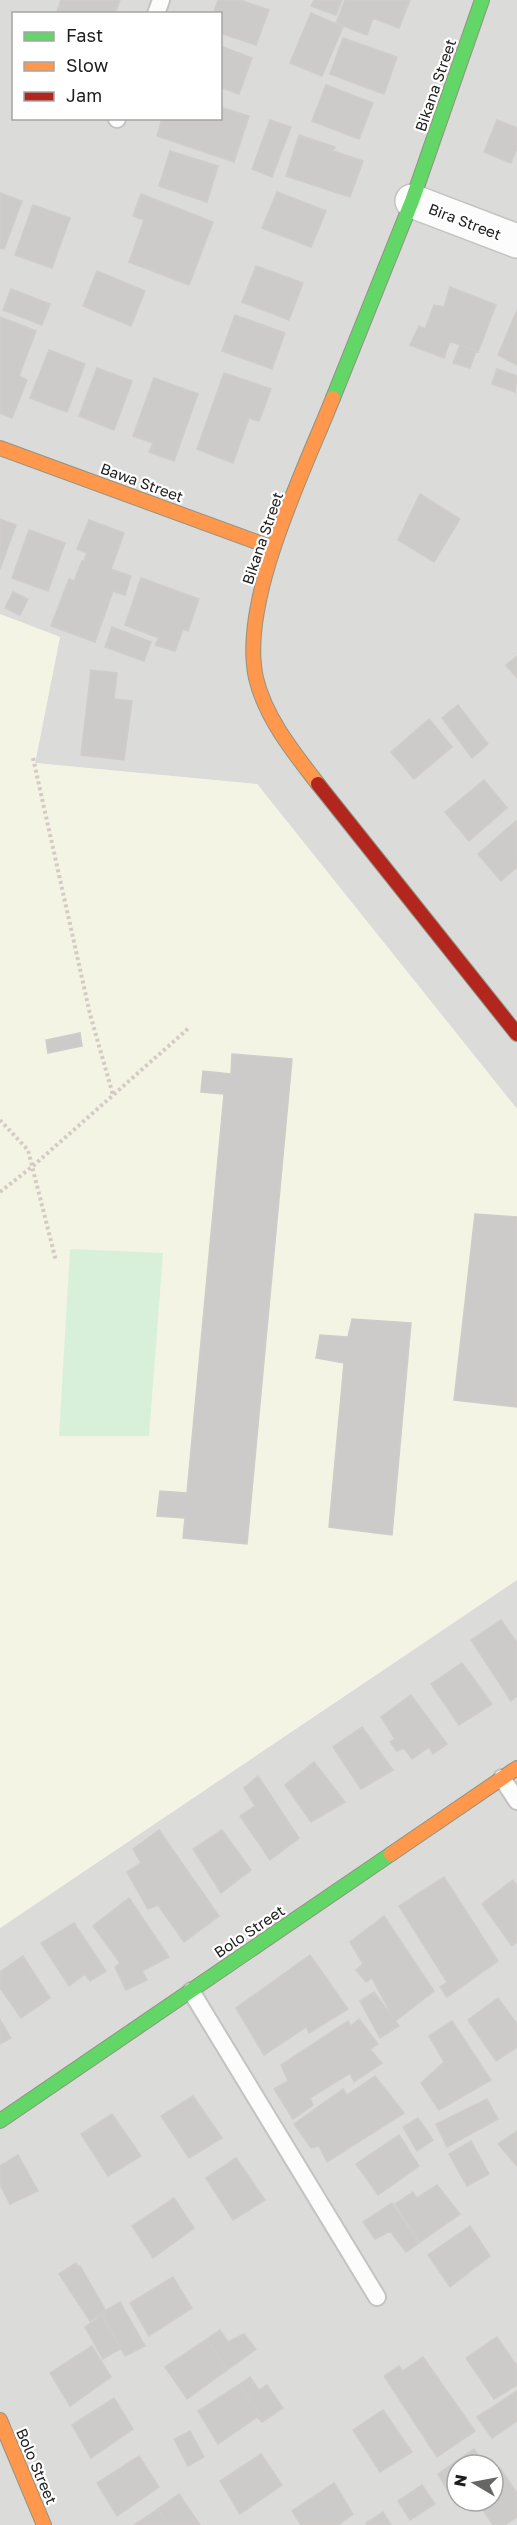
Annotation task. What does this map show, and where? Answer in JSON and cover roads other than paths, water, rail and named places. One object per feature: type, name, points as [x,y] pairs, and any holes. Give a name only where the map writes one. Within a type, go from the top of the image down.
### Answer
[{"type":"street","name":"Bikana Street","points":[[482,0],[412,201],[273,548],[258,604],[253,650],[260,692],[280,732],[517,1034]]},
{"type":"street","name":"Bira Street","points":[[412,201],[517,241]]},
{"type":"street","name":"Bawa Street","points":[[0,448],[273,548]]},
{"type":"street","name":"Bolo Street","points":[[0,2121],[517,1768]]},
{"type":"street","name":"Bolo Street","points":[[0,2420],[44,2525]]},
{"type":"lane","points":[[502,1778],[517,1801]]},
{"type":"lane","points":[[191,1991],[377,2297]]}]
